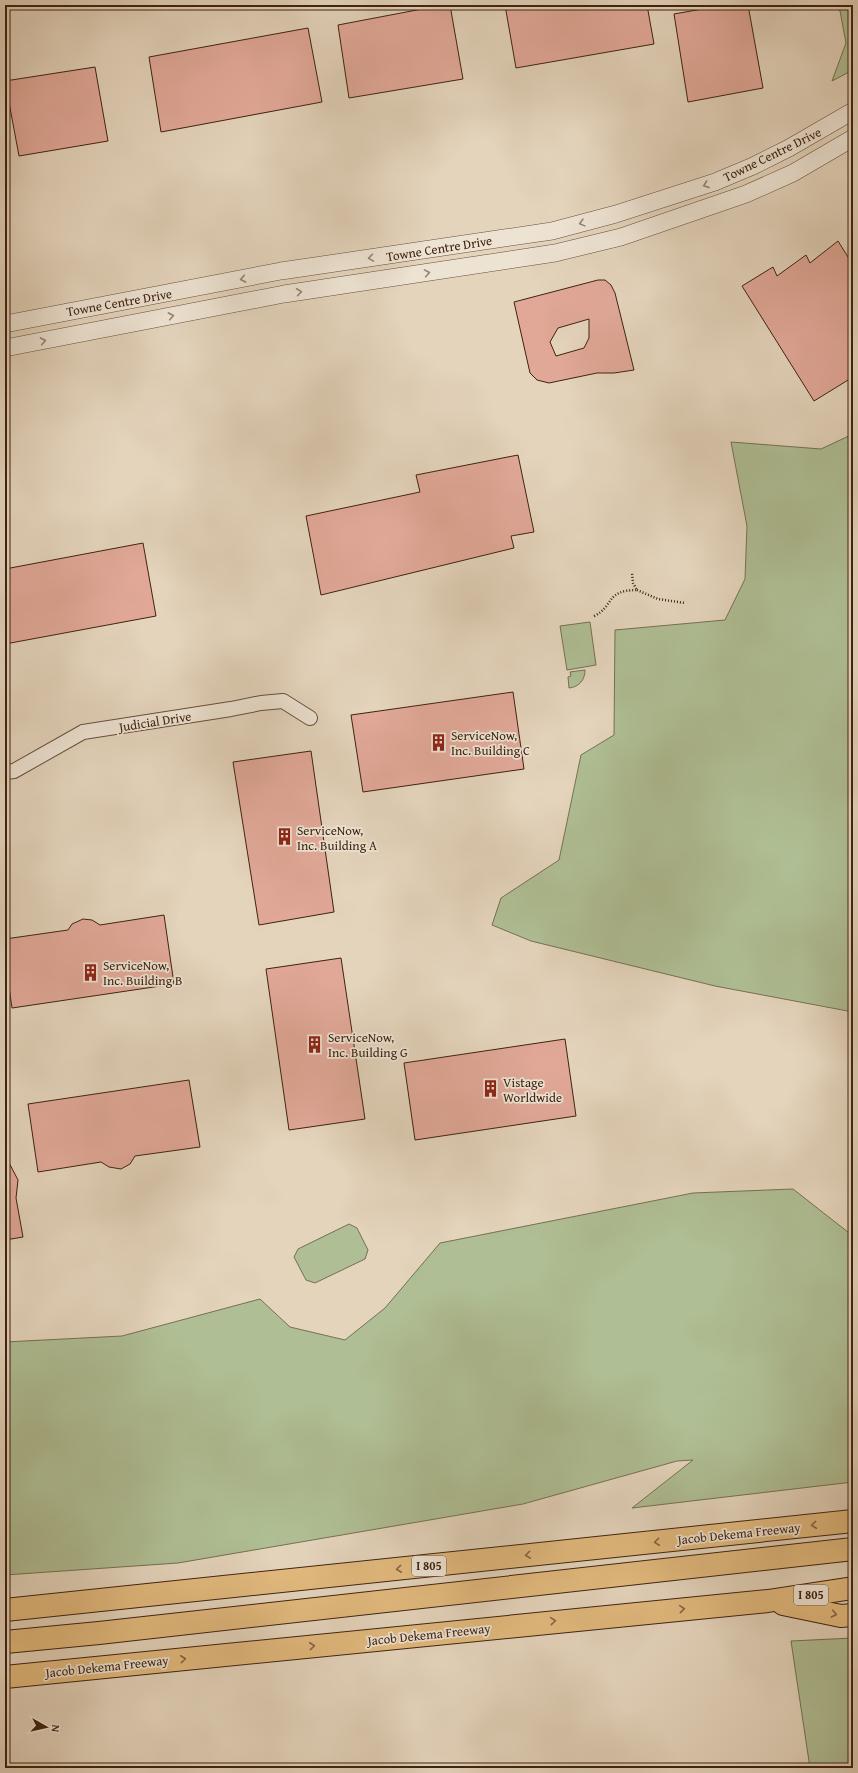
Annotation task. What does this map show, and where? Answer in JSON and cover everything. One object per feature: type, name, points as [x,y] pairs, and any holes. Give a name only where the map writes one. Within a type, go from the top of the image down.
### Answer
[{"type":"highway","name":"Jacob Dekema Freeway","points":[[5,1610],[853,1521]]},
{"type":"highway","points":[[5,1642],[100,1633],[853,1549]]},
{"type":"highway","points":[[5,1651],[205,1632],[853,1560]]},
{"type":"highway","name":"Jacob Dekema Freeway","points":[[5,1677],[768,1601],[853,1588]]},
{"type":"highway","points":[[768,1601],[841,1616],[853,1615]]},
{"type":"street","name":"Towne Centre Drive","points":[[5,324],[281,272],[552,231],[616,214],[715,182],[771,157],[853,111]]},
{"type":"street","name":"Towne Centre Drive","points":[[5,348],[284,294],[377,282],[570,250],[622,237],[746,194],[793,173],[853,138]]},
{"type":"street","name":"Judicial Drive","points":[[5,772],[14,771],[83,732],[261,703],[282,701],[310,718]]},
{"type":"path","points":[[632,572],[633,583],[637,590]]},
{"type":"path","points":[[594,616],[600,613],[608,602],[620,591],[637,590],[658,599],[685,603]]},
{"type":"green space","points":[[836,5],[853,5],[853,70],[832,81],[846,43],[840,11]]},
{"type":"green space","points":[[853,434],[853,1012],[715,986],[531,941],[492,925],[501,898],[559,860],[581,755],[614,735],[615,630],[725,620],[745,579],[747,526],[731,442],[821,449]]},
{"type":"green space","points":[[590,622],[596,665],[567,670],[560,626]]},
{"type":"green space","points":[[585,670],[583,680],[578,685],[569,688],[568,677],[571,676],[570,672]]},
{"type":"green space","points":[[793,1189],[853,1236],[853,1482],[632,1508],[693,1460],[677,1461],[523,1504],[178,1563],[5,1575],[5,1342],[122,1336],[260,1299],[290,1327],[345,1340],[385,1308],[440,1243],[693,1193]]},
{"type":"green space","points":[[349,1224],[357,1228],[368,1250],[365,1259],[315,1283],[306,1280],[294,1257],[298,1249]]},
{"type":"green space","points":[[853,1638],[853,1768],[810,1768],[791,1641]]},
{"type":"building","points":[[443,5],[450,5],[463,79],[349,98],[338,25]]},
{"type":"building","points":[[505,5],[647,5],[654,44],[516,68]]},
{"type":"building","points":[[725,5],[748,5],[763,88],[688,102],[674,14]]},
{"type":"building","points":[[308,28],[322,102],[161,132],[149,57]]},
{"type":"building","points":[[95,67],[108,141],[19,156],[5,81]]},
{"type":"building","points":[[838,241],[853,265],[853,377],[814,401],[742,286],[773,267],[777,276],[806,255],[810,263]]},
{"type":"building","points":[[598,280],[605,280],[611,285],[615,293],[634,370],[614,373],[597,373],[549,383],[537,380],[530,373],[514,302]],"holes":[[[589,319],[589,338],[584,348],[556,356],[550,342],[558,328]]]},
{"type":"building","points":[[518,455],[534,532],[511,536],[514,548],[321,595],[306,516],[420,492],[416,475]]},
{"type":"building","points":[[143,543],[156,616],[5,644],[5,569]]},
{"type":"building","name":"ServiceNow, Inc. Building C","points":[[513,692],[524,769],[363,792],[351,715]]},
{"type":"building","name":"ServiceNow, Inc. Building A","points":[[311,751],[334,912],[259,925],[233,762]]},
{"type":"building","name":"ServiceNow, Inc. Building B","points":[[164,915],[174,984],[12,1008],[5,960],[5,939],[68,930],[72,924],[83,919],[92,920],[100,925]]},
{"type":"building","name":"ServiceNow, Inc. Building G","points":[[341,958],[365,1119],[289,1130],[266,969]]},
{"type":"building","name":"Vistage Worldwide","points":[[565,1039],[576,1116],[415,1140],[404,1063]]},
{"type":"building","points":[[189,1080],[200,1147],[135,1156],[130,1164],[121,1169],[109,1167],[101,1162],[38,1172],[28,1104]]},
{"type":"building","points":[[5,1155],[18,1180],[16,1198],[23,1237],[5,1240]]},
{"type":"place","name":"ServiceNow, Inc. Building C","points":[[438,742]]},
{"type":"place","name":"ServiceNow, Inc. Building A","points":[[284,837]]},
{"type":"place","name":"ServiceNow, Inc. Building B","points":[[90,972]]},
{"type":"place","name":"ServiceNow, Inc. Building G","points":[[315,1044]]},
{"type":"place","name":"Vistage Worldwide","points":[[490,1089]]}]
